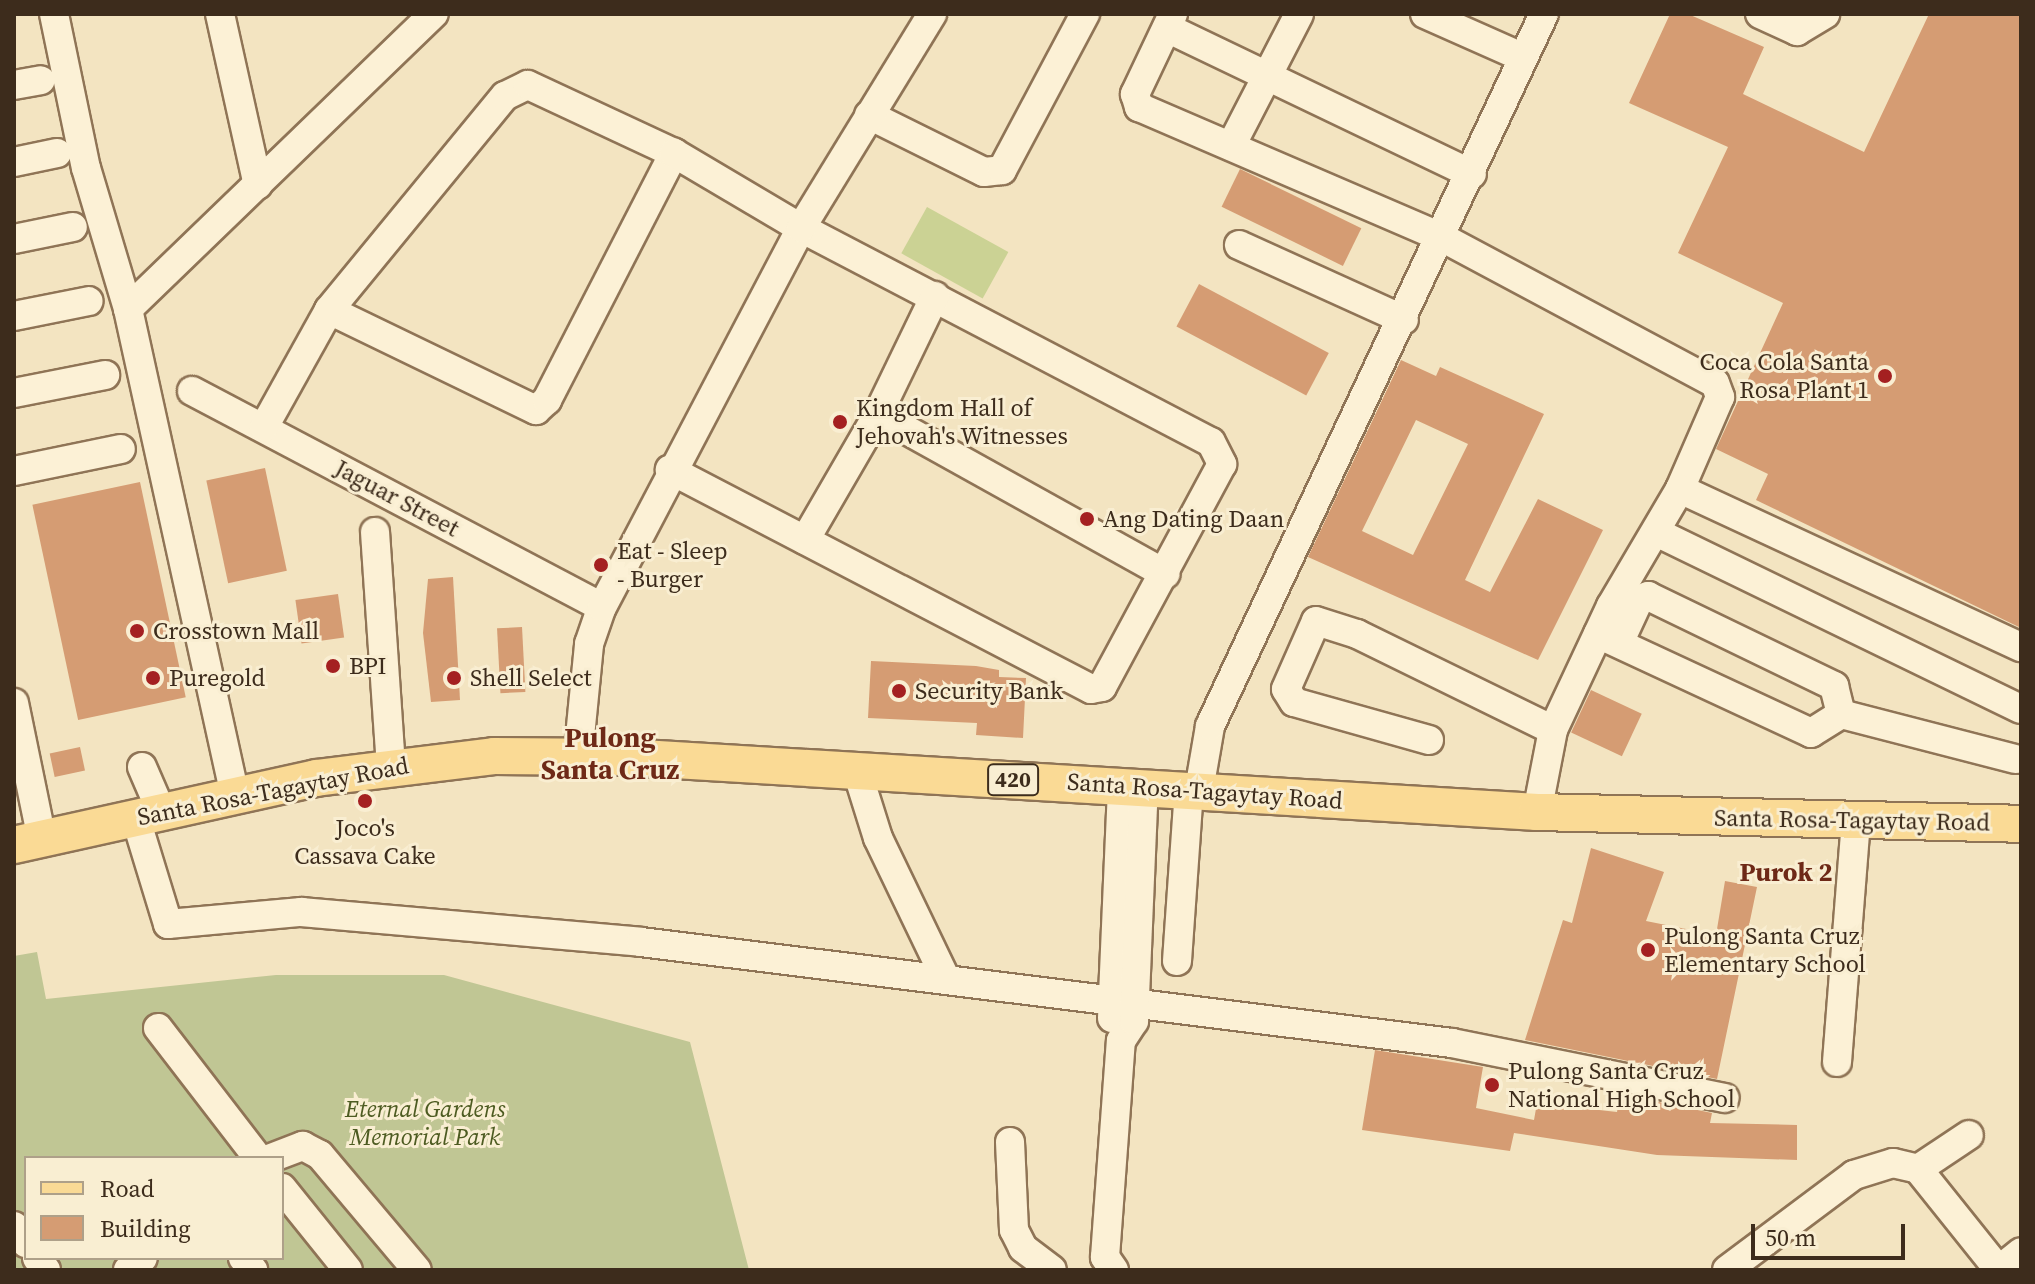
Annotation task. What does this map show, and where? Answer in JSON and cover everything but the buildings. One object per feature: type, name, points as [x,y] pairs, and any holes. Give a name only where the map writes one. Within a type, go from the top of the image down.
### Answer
[{"type":"main road","name":"Santa Rosa-Tagaytay Road","points":[[28,842],[148,814],[391,765],[494,756],[587,757],[857,771],[1537,812],[2021,824]]},
{"type":"street","points":[[54,14],[86,168],[128,309],[235,796]]},
{"type":"street","points":[[220,14],[258,185]]},
{"type":"street","points":[[128,309],[434,14]]},
{"type":"street","points":[[587,757],[599,617],[670,470],[801,228],[932,14]]},
{"type":"street","points":[[869,115],[984,172],[1002,170],[1085,14]]},
{"type":"street","points":[[1231,146],[1299,14]]},
{"type":"street","points":[[1425,14],[1522,57]]},
{"type":"street","points":[[1177,961],[1194,790],[1210,726],[1443,238],[1544,14]]},
{"type":"street","points":[[1760,14],[1797,31],[1825,14]]},
{"type":"street","points":[[1472,174],[1267,80],[1170,21],[1135,103],[1443,238],[1711,375],[1720,397],[1680,489],[1608,638],[1553,730],[1537,812]]},
{"type":"street","points":[[264,427],[329,310],[505,96],[520,86],[528,85],[674,153],[801,228],[935,296],[1216,449],[1222,464],[1102,687],[1086,689],[670,470]]},
{"type":"street","points":[[14,162],[57,153]]},
{"type":"street","points":[[329,310],[536,410],[547,400],[674,153]]},
{"type":"street","points":[[14,239],[73,227]]},
{"type":"street","points":[[1239,245],[1404,320]]},
{"type":"street","points":[[805,540],[878,414],[935,296]]},
{"type":"street","points":[[14,316],[89,301]]},
{"type":"street","points":[[14,393],[105,375]]},
{"type":"street","name":"Jaguar Street","points":[[192,391],[264,427],[599,617]]},
{"type":"street","points":[[878,414],[1165,574]]},
{"type":"street","points":[[14,471],[121,449]]},
{"type":"street","points":[[1680,489],[2021,647]]},
{"type":"street","points":[[375,532],[391,765]]},
{"type":"street","points":[[1658,533],[2021,709]]},
{"type":"street","points":[[1608,638],[1639,600],[1648,596],[1834,686],[1841,714]]},
{"type":"street","points":[[1429,740],[1294,702],[1286,689],[1316,621],[1357,634],[1553,730]]},
{"type":"street","points":[[1608,638],[1811,733],[1841,714],[2015,759]]},
{"type":"street","points":[[14,703],[28,842]]},
{"type":"street","points":[[142,767],[168,924],[316,913],[946,979],[1452,1043],[1724,1098]]},
{"type":"street","points":[[857,771],[878,838],[946,979]]},
{"type":"street","points":[[1103,1266],[1121,1041],[1134,1021],[1124,1002],[1133,787]]},
{"type":"street","points":[[1837,1062],[1856,822]]},
{"type":"street","points":[[158,1028],[256,1156]]},
{"type":"street","points":[[1918,1169],[1969,1135]]},
{"type":"street","points":[[1010,1142],[1014,1230],[1023,1248],[1052,1270]]},
{"type":"street","points":[[276,1156],[303,1146],[320,1155],[417,1270]]},
{"type":"street","points":[[1727,1270],[1854,1175],[1893,1163],[1918,1169],[1999,1270],[2021,1252]]},
{"type":"street","points":[[284,1190],[348,1270]]},
{"type":"green space","points":[[927,207],[1008,252],[983,298],[901,253]]},
{"type":"green space","name":"Eternal Gardens Memorial Park","points":[[37,952],[46,999],[276,975],[444,975],[690,1042],[749,1270],[14,1270],[14,956]]},
{"type":"place","name":"Coca Cola Santa Rosa Plant 1","points":[[1885,376]]},
{"type":"place","name":"Kingdom Hall of Jehovah's Witnesses","points":[[840,422]]},
{"type":"place","name":"Ang Dating Daan","points":[[1087,519]]},
{"type":"place","name":"Eat - Sleep - Burger","points":[[601,565]]},
{"type":"place","name":"Crosstown Mall","points":[[137,631]]},
{"type":"place","name":"BPI","points":[[333,666]]},
{"type":"place","name":"Puregold","points":[[153,678]]},
{"type":"place","name":"Shell Select","points":[[454,678]]},
{"type":"place","name":"Security Bank","points":[[899,691]]},
{"type":"place","name":"Joco's Cassava Cake","points":[[365,801]]},
{"type":"place","name":"Pulong Santa Cruz Elementary School","points":[[1648,950]]},
{"type":"place","name":"Pulong Santa Cruz National High School","points":[[1492,1085]]},
{"type":"district","name":"Pulong Santa Cruz","points":[[610,753]]},
{"type":"district","name":"Purok 2","points":[[1786,873]]}]
